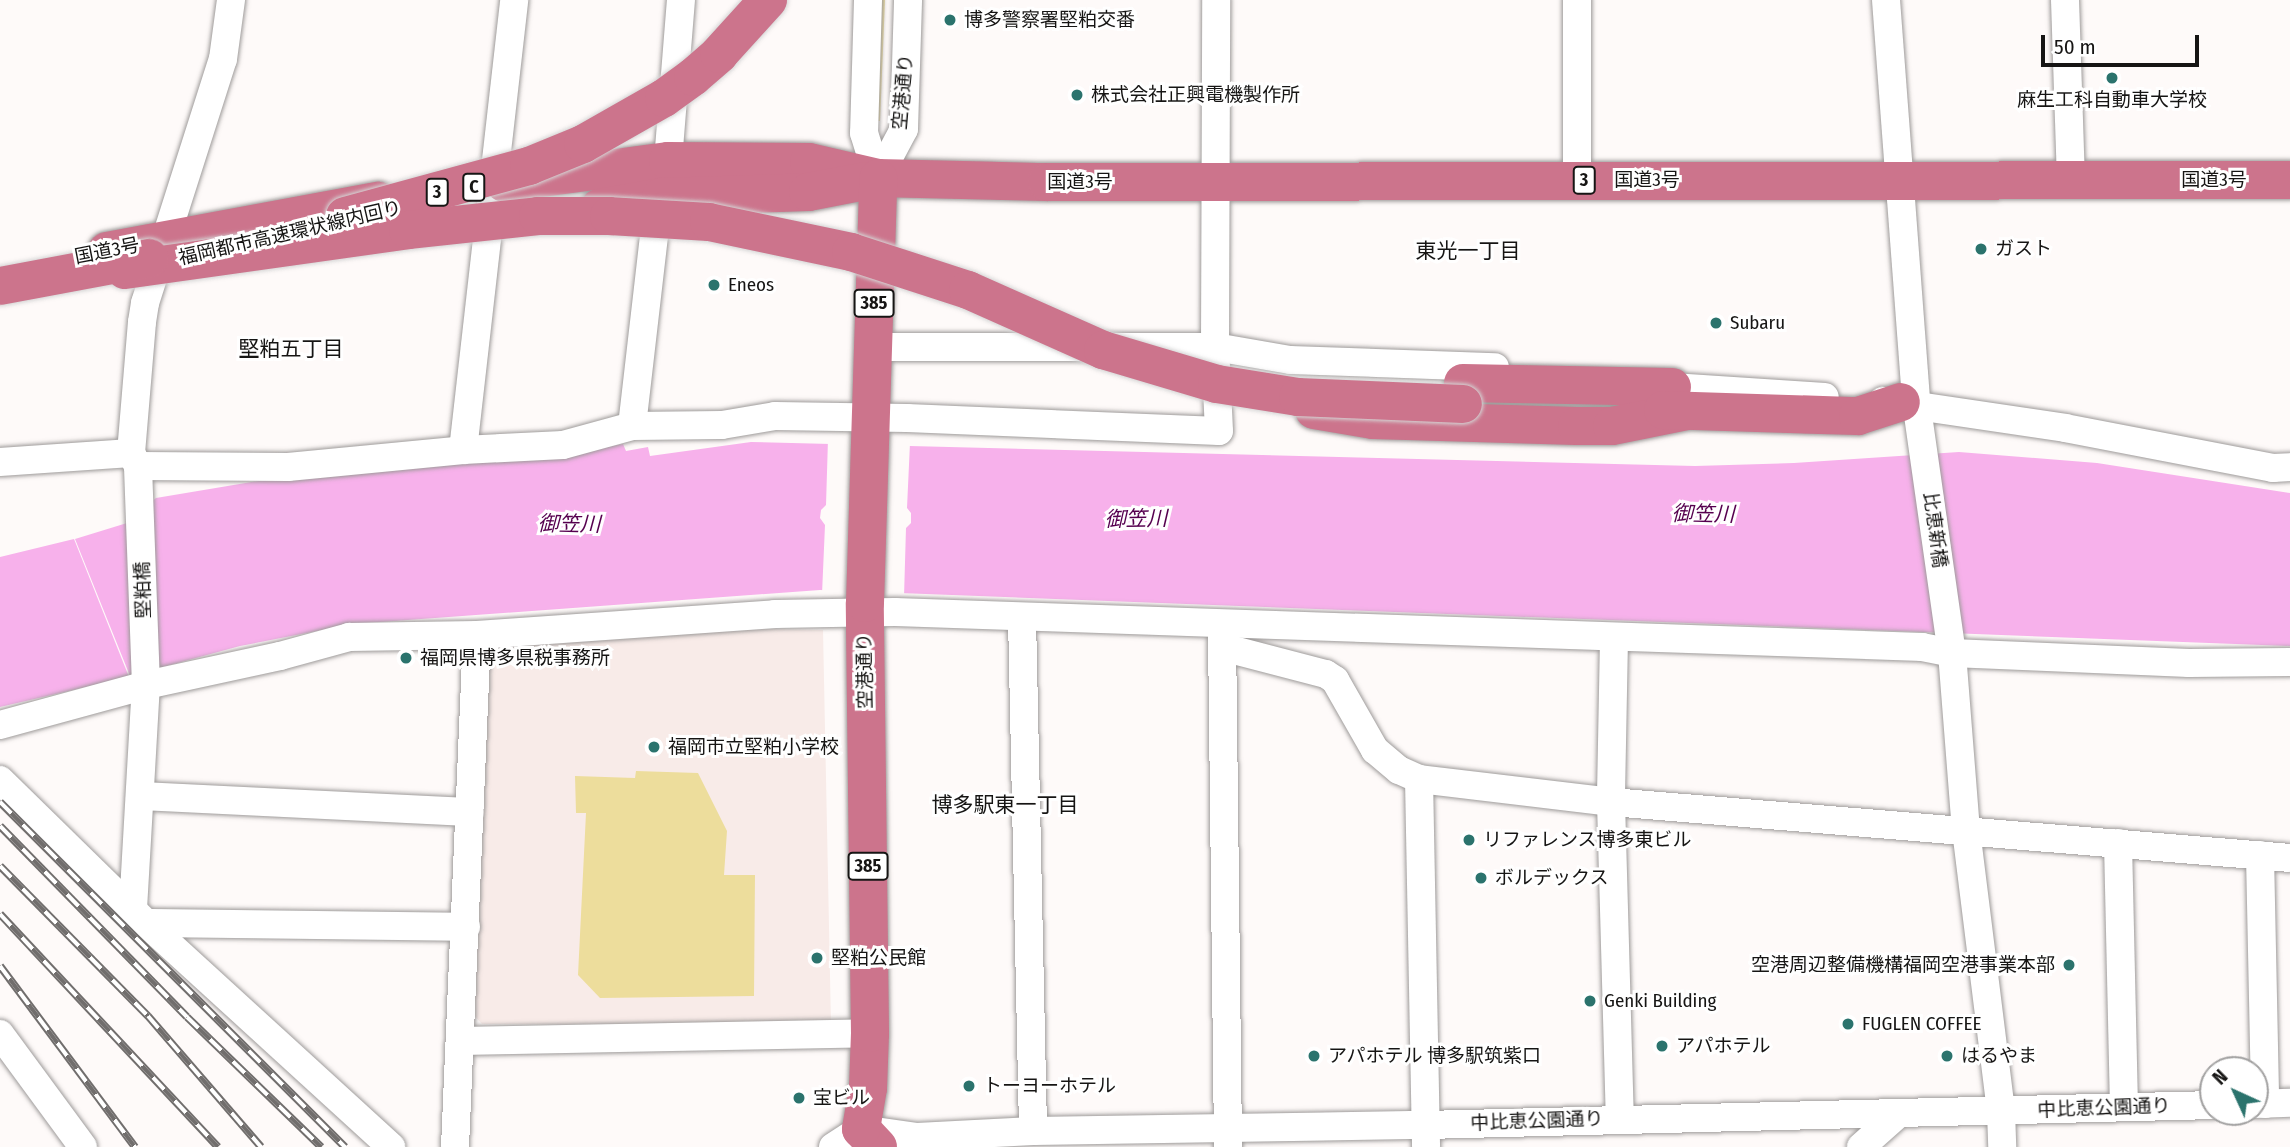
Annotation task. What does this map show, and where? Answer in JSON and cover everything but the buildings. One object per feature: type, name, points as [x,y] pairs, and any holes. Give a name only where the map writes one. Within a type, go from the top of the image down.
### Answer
[{"type":"highway","name":"C","points":[[0,288],[152,260],[439,193],[529,166],[583,144],[654,104],[693,77],[719,54],[771,0]]},
{"type":"highway","name":"国道3号","points":[[0,301],[407,195],[495,184],[665,179],[808,192],[878,178],[1216,183],[2071,178],[2290,180]]},
{"type":"highway","name":"空港通り","points":[[857,1141],[868,1088],[870,1033],[864,608],[878,178]]},
{"type":"highway","name":"国道3号","points":[[0,271],[152,260],[488,228],[665,179]]},
{"type":"highway","points":[[152,260],[519,210],[607,204],[709,208],[807,220],[851,230],[975,271],[1110,332],[1219,365],[1297,377],[1620,388],[1679,399]]},
{"type":"highway","points":[[152,260],[538,216],[609,216],[709,222],[851,252],[968,290],[1103,349],[1217,384],[1298,397],[1679,399],[1858,416],[1909,405]]},
{"type":"street","name":"堅粕橋","points":[[140,916],[141,796],[146,685],[140,496],[134,460],[142,322],[152,260],[222,59],[232,0]]},
{"type":"street","points":[[463,450],[514,0]]},
{"type":"street","points":[[632,426],[654,235],[665,179],[681,0]]},
{"type":"street","name":"空港通り","points":[[868,0],[864,133],[878,178]]},
{"type":"street","name":"空港通り","points":[[878,178],[904,130],[908,0]]},
{"type":"street","points":[[0,462],[134,460],[288,467],[463,450],[563,446],[632,426],[722,425],[775,416],[869,422],[1219,431],[1215,347],[1216,0]]},
{"type":"street","points":[[1577,0],[1577,180]]},
{"type":"street","name":"比恵新橋","points":[[1886,0],[1900,181],[1909,405],[1952,653],[1966,830],[2001,1111],[2002,1147]]},
{"type":"street","points":[[2065,0],[2071,178]]},
{"type":"street","points":[[873,347],[1215,347],[1290,360],[1621,374],[1679,399],[1909,405],[2065,428],[2273,468],[2290,467]]},
{"type":"street","points":[[0,725],[146,685],[280,656],[349,637],[477,635],[864,608],[1022,617],[1222,636],[1614,639],[1922,647],[1952,653],[2189,663],[2290,662]]},
{"type":"street","points":[[1022,617],[1033,1131]]},
{"type":"street","points":[[455,1147],[477,635]]},
{"type":"street","points":[[1222,636],[1326,674],[1335,680],[1375,750],[1399,770],[1419,779],[1611,803],[2290,858]]},
{"type":"street","points":[[1222,636],[1228,1138]]},
{"type":"street","points":[[1614,639],[1611,803],[1620,1118]]},
{"type":"street","points":[[1419,779],[1425,1136]]},
{"type":"street","points":[[0,780],[140,916],[391,1147]]},
{"type":"street","points":[[141,796],[470,812]]},
{"type":"street","points":[[2118,843],[2124,1107]]},
{"type":"street","points":[[2260,855],[2270,1104]]},
{"type":"street","points":[[140,916],[466,927]]},
{"type":"street","points":[[461,1041],[870,1033]]},
{"type":"street","points":[[0,1034],[83,1147]]},
{"type":"street","name":"中比恵公園通り","points":[[857,1141],[1033,1131],[1228,1138],[1425,1136],[1620,1118],[2199,1105]]},
{"type":"street","points":[[1861,1147],[1898,1114]]},
{"type":"shaded area","points":[[878,0],[885,0],[880,121],[875,121]]},
{"type":"shaded area","name":"福岡市立堅粕小学校","points":[[768,629],[823,630],[831,1025],[482,1024],[470,1011],[486,662],[501,640]]},
{"type":"shaded area","points":[[636,771],[698,773],[727,831],[724,875],[755,875],[754,996],[600,998],[578,975],[586,813],[576,813],[575,776],[635,778]]},
{"type":"water","name":"御笠川","points":[[751,442],[1695,466],[1794,463],[1959,452],[2097,463],[2290,493],[2290,646],[820,590],[353,624],[240,646],[130,676],[75,539],[127,523],[156,498],[288,476],[564,455],[623,444],[626,451],[648,447],[650,456]]},
{"type":"water","points":[[74,539],[129,677],[0,707],[0,557]]},
{"type":"pier","points":[[828,439],[910,443],[907,508],[911,513],[911,523],[906,528],[904,597],[822,594],[825,525],[820,518],[821,510],[826,505]]},
{"type":"railway","points":[[0,802],[345,1147]]},
{"type":"railway","points":[[0,826],[187,1017],[321,1147]]},
{"type":"railway","points":[[0,866],[148,1016],[261,1147]]},
{"type":"railway","points":[[0,914],[218,1147]]},
{"type":"railway","points":[[0,966],[135,1147]]},
{"type":"place","name":"博多警察署堅粕交番","points":[[950,20]]},
{"type":"place","name":"麻生工科自動車大学校","points":[[2112,78]]},
{"type":"place","name":"株式会社正興電機製作所","points":[[1077,95]]},
{"type":"place","name":"ガスト","points":[[1981,249]]},
{"type":"place","name":"Eneos","points":[[714,285]]},
{"type":"place","name":"Subaru","points":[[1716,323]]},
{"type":"place","name":"福岡県博多県税事務所","points":[[406,658]]},
{"type":"place","name":"福岡市立堅粕小学校","points":[[654,747]]},
{"type":"place","name":"リファレンス博多東ビル","points":[[1469,840]]},
{"type":"place","name":"ボルデックス","points":[[1481,878]]},
{"type":"place","name":"堅粕公民館","points":[[817,958]]},
{"type":"place","name":"空港周辺整備機構福岡空港事業本部","points":[[2069,965]]},
{"type":"place","name":"Genki Building","points":[[1590,1001]]},
{"type":"place","name":"FUGLEN COFFEE","points":[[1848,1024]]},
{"type":"place","name":"アパホテル","points":[[1662,1046]]},
{"type":"place","name":"アパホテル 博多駅筑紫口","points":[[1314,1056]]},
{"type":"place","name":"はるやま","points":[[1947,1056]]},
{"type":"place","name":"トーヨーホテル","points":[[969,1086]]},
{"type":"place","name":"宝ビル","points":[[799,1098]]},
{"type":"district","name":"東光一丁目","points":[[1468,251]]},
{"type":"district","name":"堅粕五丁目","points":[[291,349]]},
{"type":"district","name":"博多駅東一丁目","points":[[1005,805]]}]
